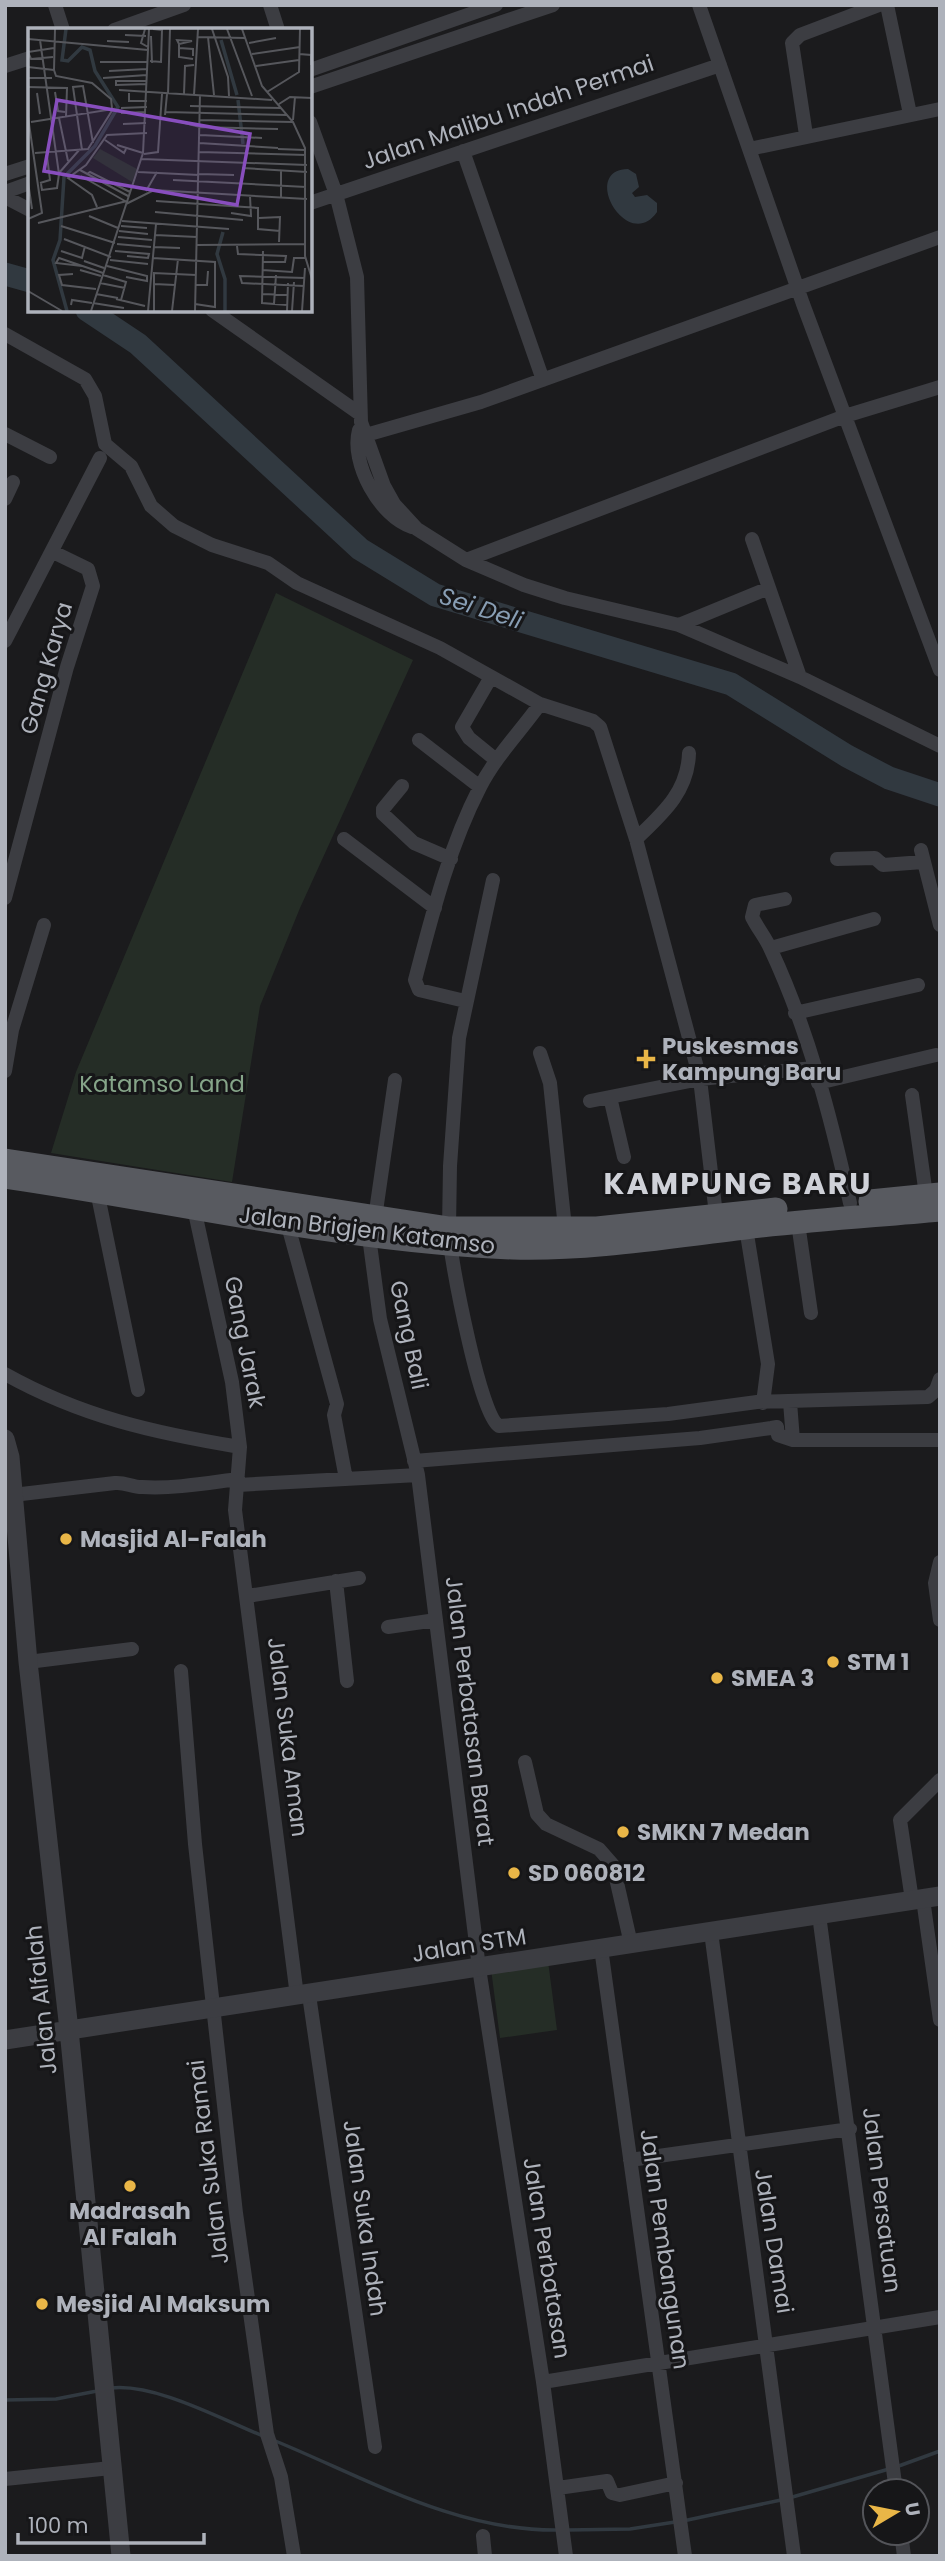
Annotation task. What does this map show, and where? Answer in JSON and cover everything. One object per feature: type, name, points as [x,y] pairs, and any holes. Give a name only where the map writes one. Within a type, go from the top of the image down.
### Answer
[{"type":"main road","name":"Jalan Brigjen Katamso","points":[[5,1160],[331,1220],[371,1223],[516,1248],[604,1245],[717,1223]]},
{"type":"main road","name":"Jalan Brigjen Katamso","points":[[5,1177],[287,1222],[331,1220]]},
{"type":"main road","name":"Jalan Brigjen Katamso","points":[[449,1236],[565,1228],[717,1223],[850,1203],[935,1200]]},
{"type":"main road","name":"Jalan Brigjen Katamso","points":[[746,1220],[798,1223],[935,1200]]},
{"type":"street","points":[[55,5],[62,28]]},
{"type":"street","points":[[118,28],[160,9],[184,5]]},
{"type":"street","points":[[270,5],[277,28]]},
{"type":"street","points":[[312,69],[496,5]]},
{"type":"street","points":[[312,86],[553,5]]},
{"type":"street","points":[[699,5],[797,286],[940,670]]},
{"type":"street","points":[[806,135],[792,43],[800,35],[879,5]]},
{"type":"street","points":[[887,5],[910,114]]},
{"type":"street","points":[[467,15],[473,32]]},
{"type":"street","points":[[5,66],[28,59]]},
{"type":"street","name":"Jalan Malibu Indah Permai","points":[[312,202],[720,65]]},
{"type":"street","points":[[749,149],[940,109]]},
{"type":"street","points":[[312,128],[336,194],[357,277],[362,374],[361,427],[366,475],[382,508],[398,522],[417,529],[466,560],[565,598],[679,625],[800,677],[940,746]]},
{"type":"street","points":[[463,151],[543,380]]},
{"type":"street","points":[[5,174],[28,167]]},
{"type":"street","points":[[5,194],[28,184]]},
{"type":"street","points":[[5,194],[28,209]]},
{"type":"street","points":[[215,312],[361,427],[431,418],[940,237]]},
{"type":"street","points":[[5,334],[85,379],[95,396],[105,444],[135,471],[151,506],[174,526],[212,545],[268,562],[297,583],[440,648],[540,704],[593,721],[600,727],[636,839],[700,1079],[717,1223]]},
{"type":"street","points":[[466,560],[845,416],[940,387]]},
{"type":"street","points":[[5,434],[50,457]]},
{"type":"street","points":[[5,642],[100,457]]},
{"type":"street","points":[[5,499],[13,482]]},
{"type":"street","points":[[752,539],[800,677]]},
{"type":"street","name":"Gang Karya","points":[[5,898],[67,667],[93,586],[88,569],[53,552]]},
{"type":"street","points":[[679,625],[769,588]]},
{"type":"street","points":[[491,677],[462,727],[469,738],[496,760]]},
{"type":"street","points":[[465,1001],[419,990],[416,986],[435,908],[480,787],[496,760],[540,704]]},
{"type":"street","points":[[419,740],[480,787]]},
{"type":"street","points":[[636,839],[678,794],[687,773],[689,753]]},
{"type":"street","points":[[402,786],[383,809],[383,814],[414,843],[451,859]]},
{"type":"street","points":[[344,839],[435,908]]},
{"type":"street","points":[[837,859],[874,858],[883,865],[922,856],[940,925]]},
{"type":"street","points":[[493,880],[465,1001],[454,1097],[449,1236],[478,1376],[489,1413],[499,1426],[668,1414],[760,1403],[928,1396],[936,1390],[940,1379]]},
{"type":"street","points":[[785,899],[752,908],[752,917],[771,948],[795,1013],[818,1083],[850,1203]]},
{"type":"street","points":[[771,948],[874,919]]},
{"type":"street","points":[[5,1071],[12,1030],[44,925]]},
{"type":"street","points":[[795,1013],[918,985]]},
{"type":"street","points":[[540,1053],[550,1083],[565,1228]]},
{"type":"street","points":[[818,1083],[936,1055]]},
{"type":"street","points":[[590,1101],[700,1079],[813,1068]]},
{"type":"street","name":"Gang Bali","points":[[395,1080],[371,1223],[380,1319],[416,1468]]},
{"type":"street","points":[[912,1095],[935,1200]]},
{"type":"street","points":[[610,1097],[624,1157]]},
{"type":"street","points":[[97,1191],[138,1391]]},
{"type":"street","name":"Gang Jarak","points":[[194,1208],[232,1382],[240,1447],[238,1482]]},
{"type":"street","points":[[746,1220],[768,1364],[760,1403],[759,1429]]},
{"type":"street","points":[[287,1222],[337,1404],[334,1415],[346,1479]]},
{"type":"street","points":[[798,1223],[811,1313]]},
{"type":"street","points":[[5,1374],[102,1417],[151,1432],[240,1447]]},
{"type":"street","points":[[790,1402],[793,1440]]},
{"type":"street","points":[[10,1490],[124,1482],[138,1488],[346,1479],[416,1468],[700,1438],[777,1427],[778,1435],[793,1440],[940,1440]]},
{"type":"street","name":"Jalan Alfalah","points":[[5,1439],[69,2030],[121,2556]]},
{"type":"street","name":"Jalan Perbatasan Barat","points":[[416,1468],[479,1968]]},
{"type":"street","name":"Jalan Suka Aman","points":[[238,1482],[234,1498],[235,1510],[303,1995]]},
{"type":"street","points":[[940,1562],[935,1583],[940,1620]]},
{"type":"street","points":[[248,1596],[359,1578]]},
{"type":"street","points":[[336,1581],[347,1681]]},
{"type":"street","points":[[388,1627],[436,1620]]},
{"type":"street","points":[[28,1662],[132,1650]]},
{"type":"street","name":"Jalan Suka Ramai","points":[[181,1671],[213,2010],[236,2213],[267,2434],[271,2454],[281,2477],[293,2556]]},
{"type":"street","points":[[524,1762],[537,1814],[545,1824],[600,1849],[613,1865],[631,1944]]},
{"type":"street","points":[[940,1780],[900,1820],[925,1898],[940,2020]]},
{"type":"street","name":"Jalan STM","points":[[5,2040],[925,1898]]},
{"type":"street","name":"Jalan Persatuan","points":[[819,1916],[850,2129],[895,2477]]},
{"type":"street","name":"Jalan Damai","points":[[711,1932],[794,2556]]},
{"type":"street","name":"Jalan Pembangunan","points":[[601,1948],[685,2556]]},
{"type":"street","name":"Jalan Perbatasan","points":[[479,1968],[543,2382],[565,2548]]},
{"type":"street","name":"Jalan Suka Indah","points":[[303,1995],[375,2447]]},
{"type":"street","points":[[630,2160],[850,2129]]},
{"type":"street","points":[[543,2382],[940,2317]]},
{"type":"street","points":[[5,2479],[111,2468]]},
{"type":"street","points":[[558,2488],[607,2481],[612,2493],[620,2494],[676,2483]]},
{"type":"street","points":[[484,2536],[485,2556]]},
{"type":"green space","name":"Katamso Land","points":[[276,593],[413,660],[300,908],[260,1006],[232,1182],[51,1153],[76,1072]]},
{"type":"green space","points":[[548,1961],[557,2030],[500,2038],[491,1969]]},
{"type":"shaded area","points":[[628,169],[636,174],[639,187],[632,193],[635,197],[647,195],[657,203],[657,212],[645,222],[633,223],[622,217],[613,207],[608,194],[608,182],[614,173]]},
{"type":"waterway","name":"Sei Deli","points":[[5,274],[28,280]]},
{"type":"waterway","name":"Sei Deli","points":[[90,312],[138,344],[360,549],[435,595],[731,684],[847,756],[889,778],[940,795]]},
{"type":"waterway","points":[[111,2388],[147,2391],[167,2397],[263,2436]]},
{"type":"waterway","points":[[5,2400],[56,2399],[97,2391]]},
{"type":"waterway","points":[[273,2440],[378,2486],[448,2512],[522,2528],[560,2530]]},
{"type":"waterway","points":[[896,2467],[940,2451]]},
{"type":"waterway","points":[[789,2498],[889,2469]]},
{"type":"waterway","points":[[683,2521],[781,2500]]},
{"type":"waterway","points":[[568,2530],[630,2529],[675,2522]]},
{"type":"place","name":"Puskesmas Kampung Baru","points":[[646,1059]]},
{"type":"place","name":"Masjid Al-Falah","points":[[66,1539]]},
{"type":"place","name":"STM 1","points":[[833,1662]]},
{"type":"place","name":"SMEA 3","points":[[717,1678]]},
{"type":"place","name":"SMKN 7 Medan","points":[[623,1832]]},
{"type":"place","name":"SD 060812","points":[[514,1873]]},
{"type":"place","name":"Madrasah Al Falah","points":[[130,2186]]},
{"type":"place","name":"Mesjid Al Maksum","points":[[42,2304]]},
{"type":"district","name":"KAMPUNG BARU","points":[[738,1183]]}]
